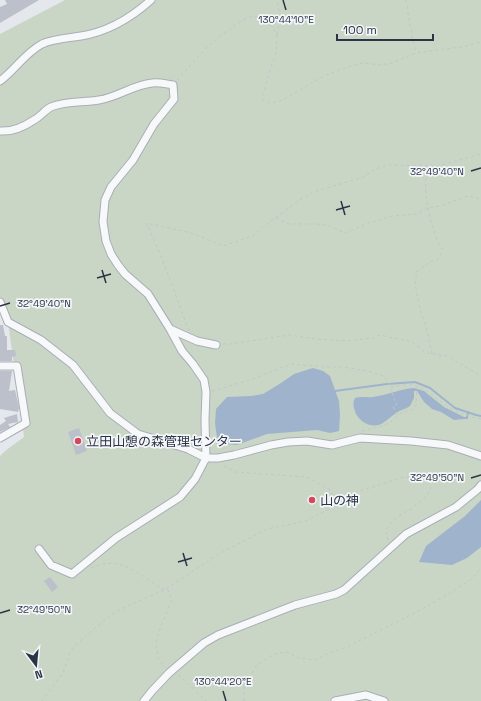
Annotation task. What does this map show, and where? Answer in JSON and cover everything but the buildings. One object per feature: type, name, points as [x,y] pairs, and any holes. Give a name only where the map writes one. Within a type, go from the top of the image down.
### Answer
[{"type":"street","points":[[0,81],[34,50],[43,44],[104,30],[128,18],[151,0]]},
{"type":"street","points":[[0,131],[15,129],[34,120],[50,107],[67,102],[98,100],[112,97],[152,82],[173,85],[174,99],[154,124],[133,160],[111,187],[106,200],[102,222],[106,241],[111,254],[125,274],[148,294],[182,351],[204,380],[206,392],[206,458],[195,479],[180,497],[116,538],[72,574],[51,565],[39,550]]},
{"type":"street","points":[[0,302],[8,322],[41,340],[72,365],[110,413],[132,430],[138,434],[188,449],[206,458],[234,456],[271,445],[288,442],[307,441],[332,445],[360,438],[448,445],[481,456]]},
{"type":"street","points":[[170,329],[197,341],[216,345]]},
{"type":"street","points":[[0,366],[17,366],[26,423],[0,438]]},
{"type":"street","points":[[144,701],[169,673],[204,643],[218,635],[295,605],[336,594],[344,590],[406,534],[456,506],[481,485]]},
{"type":"street","points":[[335,701],[366,695],[384,701]]},
{"type":"path","points":[[277,0],[280,16],[276,52],[263,94],[263,100],[270,103],[280,101],[326,75],[348,67],[362,63],[380,65],[392,63],[416,53],[462,47],[481,42]]},
{"type":"path","points":[[406,0],[411,35],[416,53]]},
{"type":"path","points":[[173,85],[209,45],[243,20],[258,17],[263,19],[273,27],[277,36]]},
{"type":"path","points":[[194,332],[188,329],[172,282],[157,245],[146,224],[192,233],[223,246],[253,236],[300,198],[313,192],[364,177],[375,169],[389,165],[438,166],[481,154]]},
{"type":"path","points":[[428,166],[425,178],[425,193],[434,230],[443,251],[438,259],[432,261],[417,271],[415,283],[420,310],[426,326],[432,354]]},
{"type":"path","points":[[276,217],[289,224],[327,225],[345,233],[369,223],[393,216],[417,214],[428,208],[440,206],[468,196],[481,199]]},
{"type":"path","points":[[216,345],[290,335],[316,339],[346,341],[372,338],[380,335],[412,342],[426,353],[447,356],[481,376]]},
{"type":"path","points":[[206,392],[250,380],[291,364],[343,367],[382,375],[389,383],[395,398],[394,399],[398,404],[393,407],[398,415]]},
{"type":"path","points":[[390,388],[410,385],[417,387],[428,391],[454,410],[465,415],[481,419]]},
{"type":"path","points":[[358,432],[382,426],[391,422],[403,412],[414,409],[416,405],[417,387]]},
{"type":"path","points":[[42,701],[63,673],[71,650],[91,631],[115,612],[164,590],[219,554],[267,528],[306,521],[332,508],[332,491],[307,477],[236,472],[218,464]]},
{"type":"path","points":[[332,500],[400,478],[417,476],[428,480],[431,486],[427,496],[398,516],[386,530],[386,538],[390,548]]},
{"type":"path","points":[[88,569],[99,565],[113,563],[126,567],[164,590],[168,590],[172,600],[156,640],[158,658],[169,673],[180,676],[206,701]]},
{"type":"path","points":[[244,701],[244,687],[257,665],[274,654],[287,652],[298,658],[315,660],[347,647],[413,614],[452,592],[470,580],[481,569]]},
{"type":"green space","points":[[65,0],[481,0],[481,701],[0,701],[0,456],[24,437],[8,322],[0,302],[0,34]]},
{"type":"water","points":[[313,368],[323,371],[330,376],[339,401],[339,431],[330,433],[317,430],[267,434],[237,445],[224,444],[217,438],[215,423],[216,409],[227,397],[263,394],[294,374]]},
{"type":"water","points":[[414,388],[424,391],[444,407],[464,417],[464,419],[454,420],[441,412],[432,409],[424,402],[417,391],[414,391],[414,398],[410,406],[398,412],[382,424],[374,426],[370,425],[361,420],[356,414],[353,404],[355,398],[373,397]]},
{"type":"water","points":[[481,500],[481,547],[467,558],[452,565],[419,562],[426,546],[465,516]]},
{"type":"waterway","points":[[335,391],[415,382],[430,388],[455,408],[481,416]]},
{"type":"waterway","points":[[464,418],[467,418],[468,412]]},
{"type":"place","name":"立田山憩の森管理センター","points":[[78,441]]},
{"type":"place","name":"山の神","points":[[312,500]]}]
